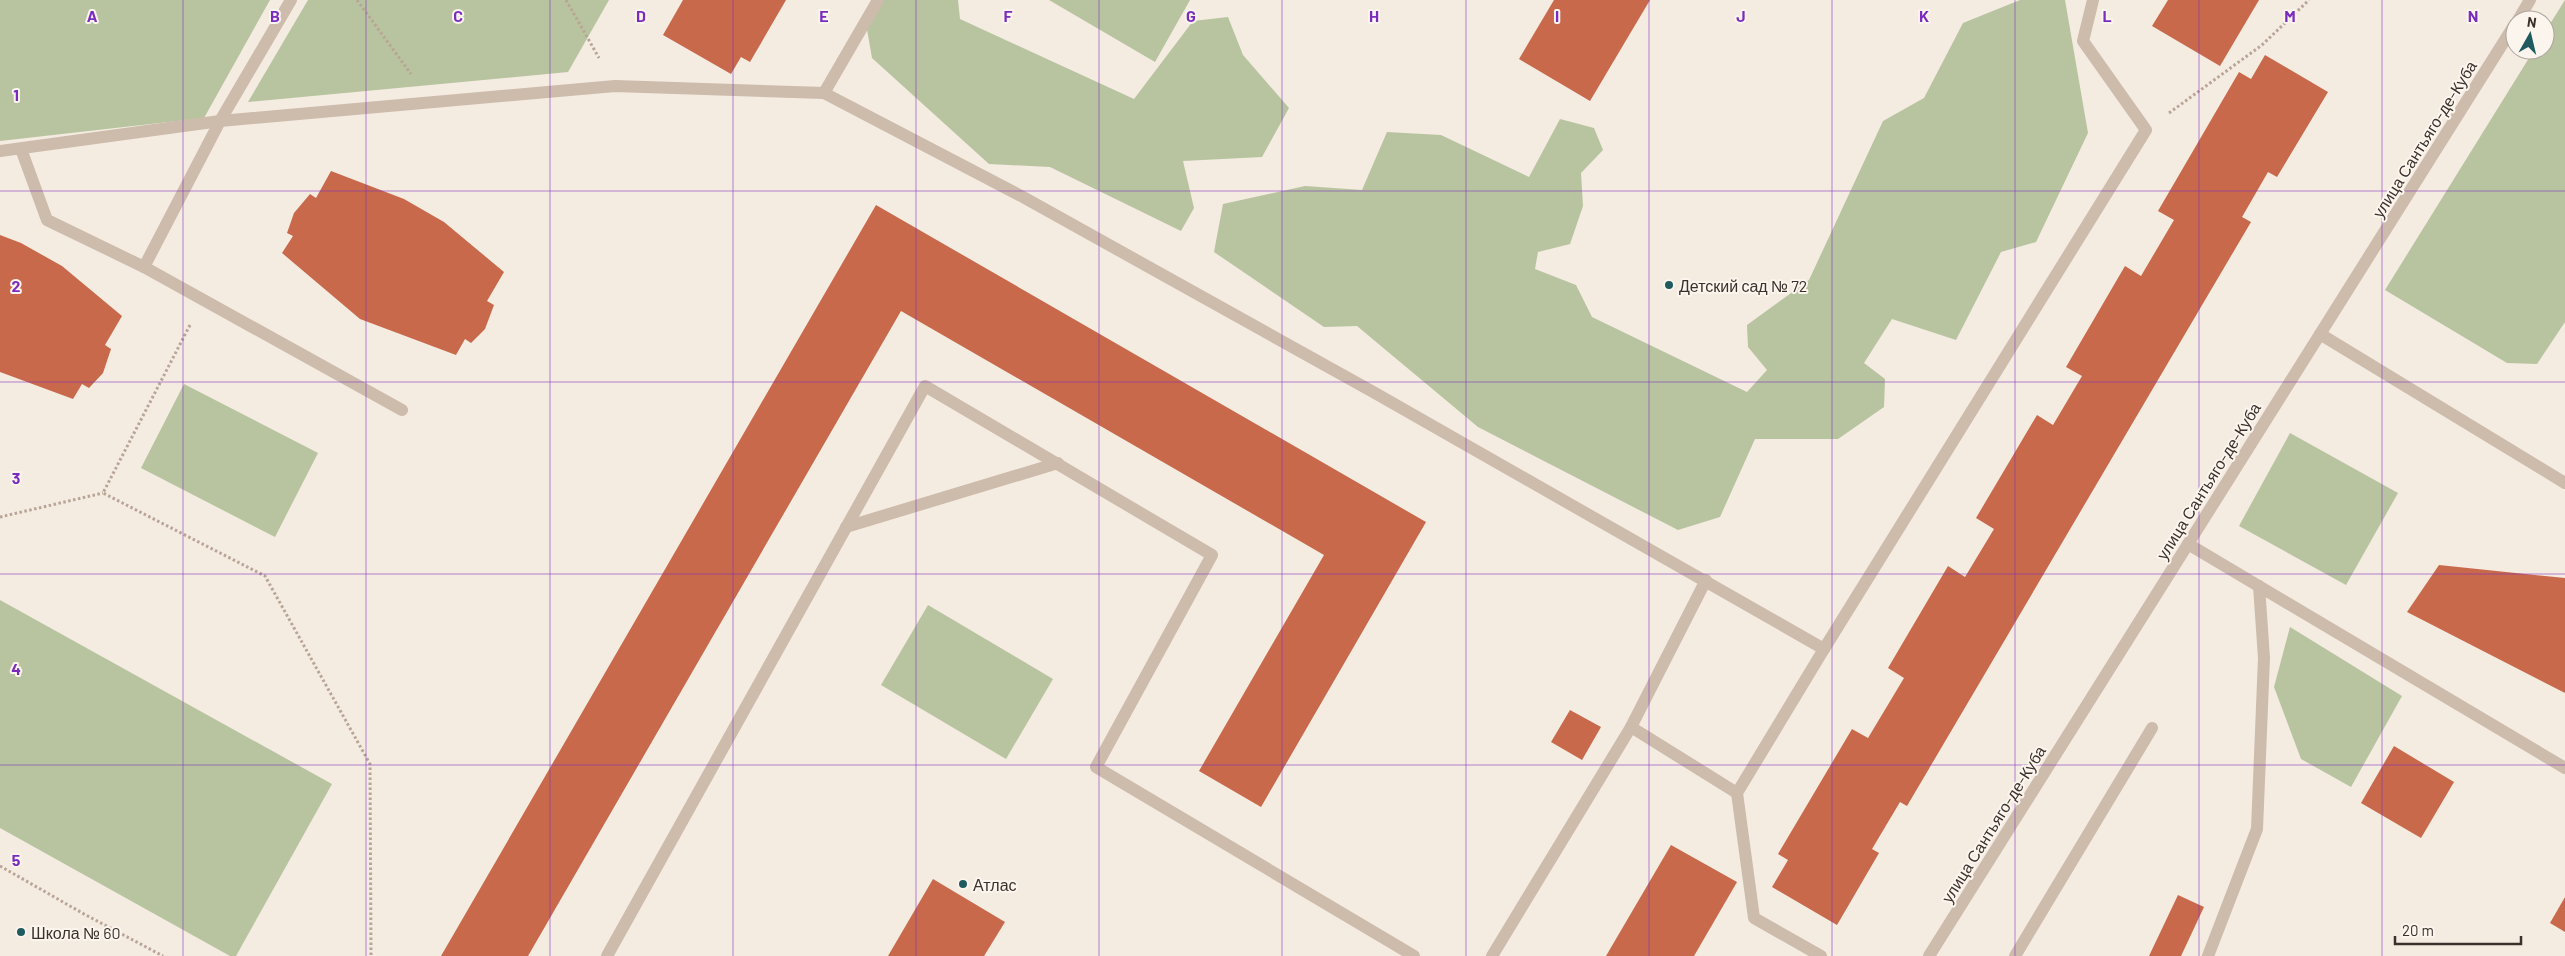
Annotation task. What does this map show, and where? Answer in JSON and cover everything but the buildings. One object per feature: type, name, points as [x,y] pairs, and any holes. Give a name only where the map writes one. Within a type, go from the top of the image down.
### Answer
[{"type":"street","points":[[144,267],[220,121],[291,0]]},
{"type":"street","points":[[824,93],[878,0]]},
{"type":"street","points":[[1821,956],[1754,918],[1737,794],[1824,649],[2146,130],[2083,41],[2093,0]]},
{"type":"street","name":"улица Сантьяго-де-Куба","points":[[1929,956],[2505,40]]},
{"type":"street","points":[[0,151],[220,121],[615,86],[824,93],[1023,197],[1706,580],[1824,649]]},
{"type":"street","points":[[21,149],[47,220],[144,267],[402,410]]},
{"type":"street","points":[[2320,334],[2565,483]]},
{"type":"street","points":[[607,956],[925,386],[1212,555],[1096,767],[1414,956]]},
{"type":"street","points":[[846,527],[1058,463]]},
{"type":"street","points":[[2188,544],[2565,768]]},
{"type":"street","points":[[1492,956],[1631,727],[1706,580]]},
{"type":"street","points":[[2208,956],[2256,829],[2264,658],[2259,586]]},
{"type":"street","points":[[1631,727],[1737,794]]},
{"type":"street","points":[[2014,956],[2152,728]]},
{"type":"path","points":[[357,0],[431,102]]},
{"type":"path","points":[[566,0],[615,86]]},
{"type":"path","points":[[2146,130],[2262,45],[2309,0]]},
{"type":"path","points":[[103,493],[203,300]]},
{"type":"path","points":[[0,517],[103,493],[264,576],[370,764],[370,956]]},
{"type":"path","points":[[0,866],[163,956]]},
{"type":"green space","points":[[0,0],[270,0],[204,118],[0,141]]},
{"type":"green space","points":[[308,0],[609,0],[568,72],[248,102]]},
{"type":"green space","points":[[876,0],[958,0],[960,19],[1134,99],[1193,21],[1228,17],[1243,55],[1289,108],[1262,157],[1183,161],[1194,208],[1181,231],[1050,167],[989,164],[872,58],[865,18]]},
{"type":"green space","points":[[1049,0],[1190,0],[1155,62]]},
{"type":"green space","points":[[2020,0],[2065,0],[2088,133],[2036,242],[2001,252],[1956,340],[1892,319],[1864,363],[1885,379],[1884,407],[1838,439],[1755,439],[1720,517],[1678,530],[1478,427],[1357,326],[1324,327],[1214,252],[1223,204],[1305,186],[1362,190],[1387,132],[1441,135],[1529,177],[1560,119],[1594,128],[1603,150],[1581,173],[1583,206],[1570,244],[1538,252],[1535,269],[1576,285],[1592,317],[1747,392],[1767,370],[1748,347],[1747,325],[1809,280],[1883,121],[1924,98],[1963,23]]},
{"type":"green space","points":[[2565,0],[2565,322],[2537,364],[2507,363],[2385,290],[2528,60],[2555,60],[2555,16]]},
{"type":"green space","points":[[184,384],[318,453],[275,537],[141,468]]},
{"type":"green space","points":[[2290,433],[2398,493],[2346,585],[2239,526]]},
{"type":"green space","points":[[0,600],[332,784],[236,956],[230,956],[0,828]]},
{"type":"green space","points":[[928,605],[1053,679],[1006,759],[881,685]]},
{"type":"green space","points":[[2290,627],[2402,696],[2351,787],[2301,759],[2274,687]]},
{"type":"place","name":"Детский сад № 72","points":[[1669,285]]},
{"type":"place","name":"Атлас","points":[[963,884]]},
{"type":"place","name":"Школа № 60","points":[[21,932]]}]
